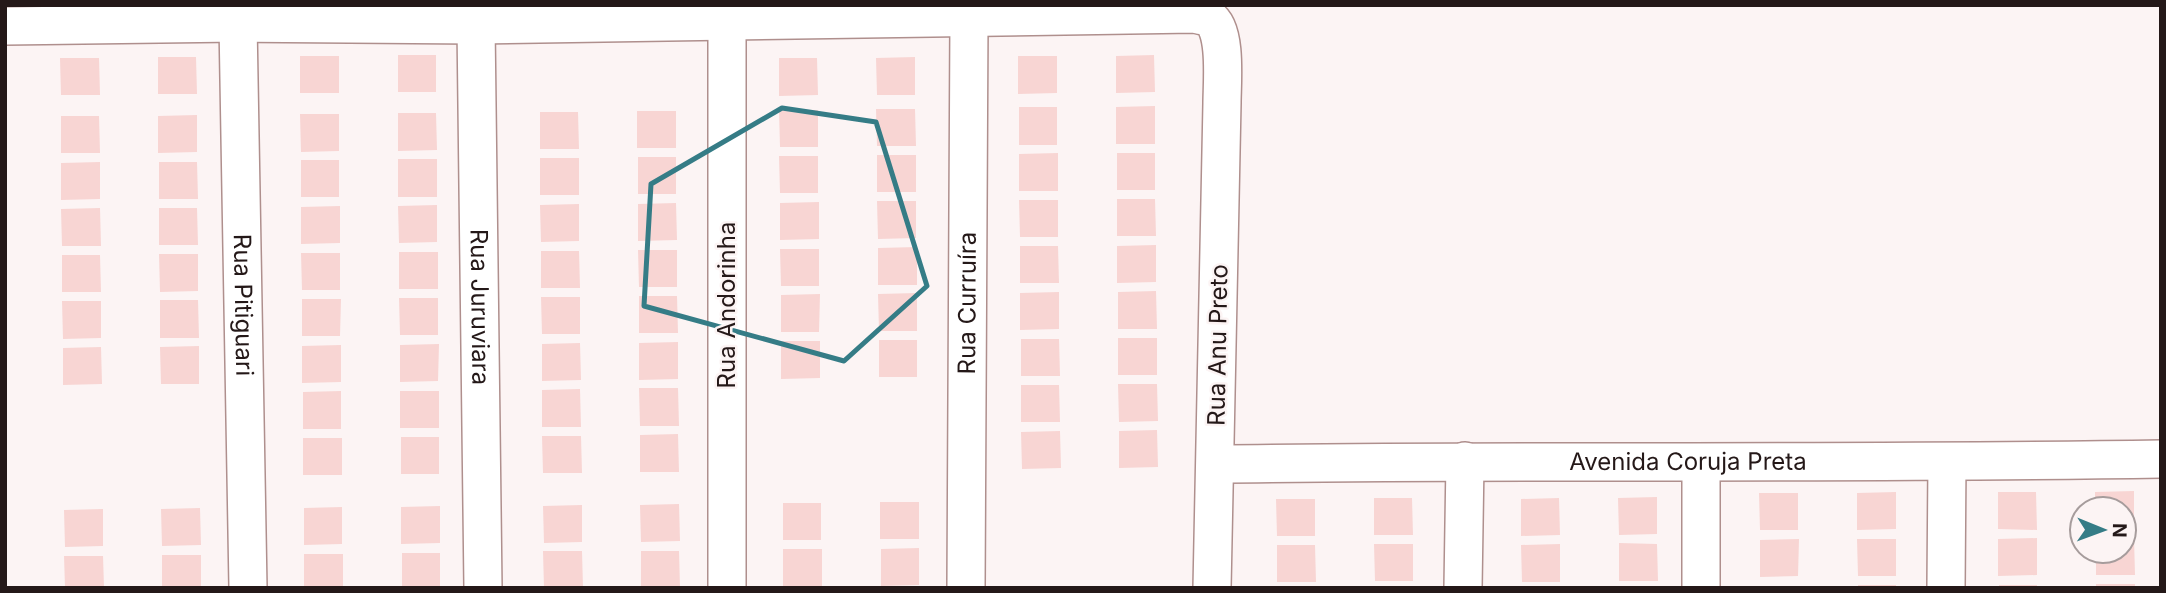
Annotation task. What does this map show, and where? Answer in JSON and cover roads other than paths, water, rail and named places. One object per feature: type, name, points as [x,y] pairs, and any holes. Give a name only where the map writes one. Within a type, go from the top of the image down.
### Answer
[{"type":"street","name":"Rua Anu Preto","points":[[969,19],[1194,14],[1210,18],[1219,29],[1222,103],[1212,588]]},
{"type":"street","points":[[5,26],[238,23],[476,25],[969,19]]},
{"type":"street","name":"Rua Curruíra","points":[[966,588],[969,19]]},
{"type":"street","name":"Rua Andorinha","points":[[727,22],[727,588]]},
{"type":"street","name":"Rua Pitiguari","points":[[238,23],[248,588]]},
{"type":"street","name":"Rua Juruviara","points":[[476,25],[483,588]]},
{"type":"street","name":"Avenida Coruja Preta","points":[[1216,464],[2161,459]]},
{"type":"street","points":[[1463,588],[1465,461]]},
{"type":"street","points":[[1946,588],[1947,462]]},
{"type":"street","points":[[1701,463],[1701,588]]}]
